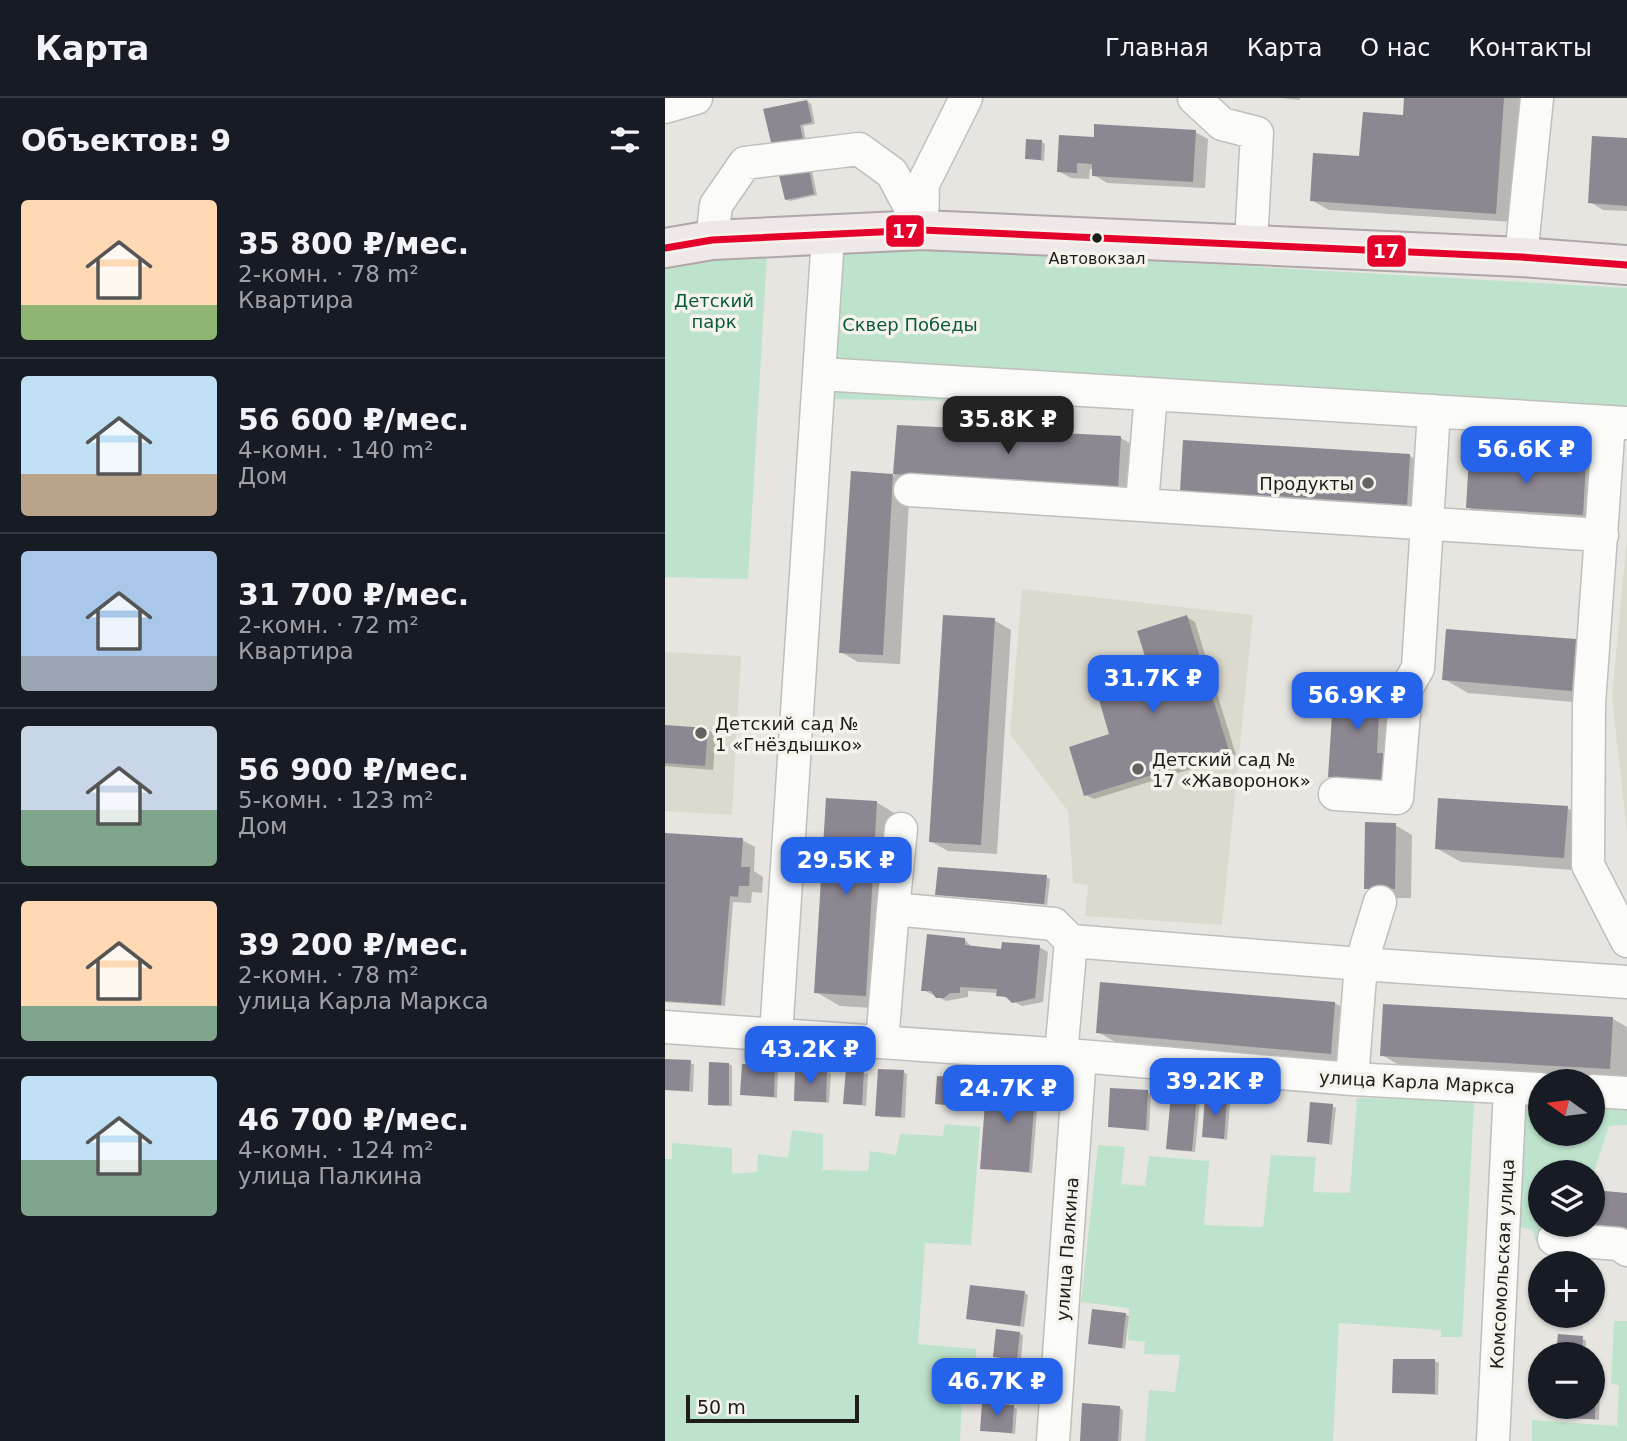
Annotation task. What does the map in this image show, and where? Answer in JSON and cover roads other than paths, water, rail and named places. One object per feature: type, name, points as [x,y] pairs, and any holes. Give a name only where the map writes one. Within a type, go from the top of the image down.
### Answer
[{"type":"main road","points":[[665,248],[712,240],[828,237],[922,230],[1251,243],[1627,265]]},
{"type":"street","points":[[665,107],[696,98]]},
{"type":"street","points":[[922,230],[923,184],[966,98]]},
{"type":"street","points":[[1194,98],[1222,124],[1257,132],[1251,243]]},
{"type":"street","points":[[1521,257],[1537,98]]},
{"type":"street","points":[[712,240],[716,205],[745,163],[859,149],[892,173],[922,230]]},
{"type":"street","points":[[776,1035],[828,237]]},
{"type":"street","points":[[820,374],[1434,411],[1618,433],[1602,536],[1589,704],[1588,865],[1627,942]]},
{"type":"street","points":[[1142,504],[1151,394]]},
{"type":"street","points":[[1335,793],[1397,798],[1406,689],[1418,668],[1434,411]]},
{"type":"street","points":[[910,490],[1602,536]]},
{"type":"street","points":[[882,1042],[901,829]]},
{"type":"street","points":[[1352,1079],[1361,964],[1380,902]]},
{"type":"street","points":[[893,909],[1054,924],[1071,941],[1627,982]]},
{"type":"street","name":"улица Палкина","points":[[1053,1441],[1070,1055],[1071,941]]},
{"type":"street","name":"улица Карла Маркса","points":[[665,1027],[1070,1055],[1352,1079],[1525,1088]]},
{"type":"street","name":"Комсомольская улица","points":[[1493,1441],[1525,1088]]},
{"type":"street","points":[[1605,1092],[1627,1093]]},
{"type":"street","points":[[1554,1239],[1619,1244],[1627,1250]]},
{"type":"place","name":"Автовокзал","points":[[1097,238]]},
{"type":"place","name":"Продукты","points":[[1368,483]]},
{"type":"place","name":"Детский сад № 1 «Гнёздышко»","points":[[701,733]]},
{"type":"place","name":"Детский сад № 17 «Жаворонок»","points":[[1138,769]]},
{"type":"park label","name":"Детский парк","points":[[714,310]]},
{"type":"park label","name":"Сквер Победы","points":[[910,324]]}]
